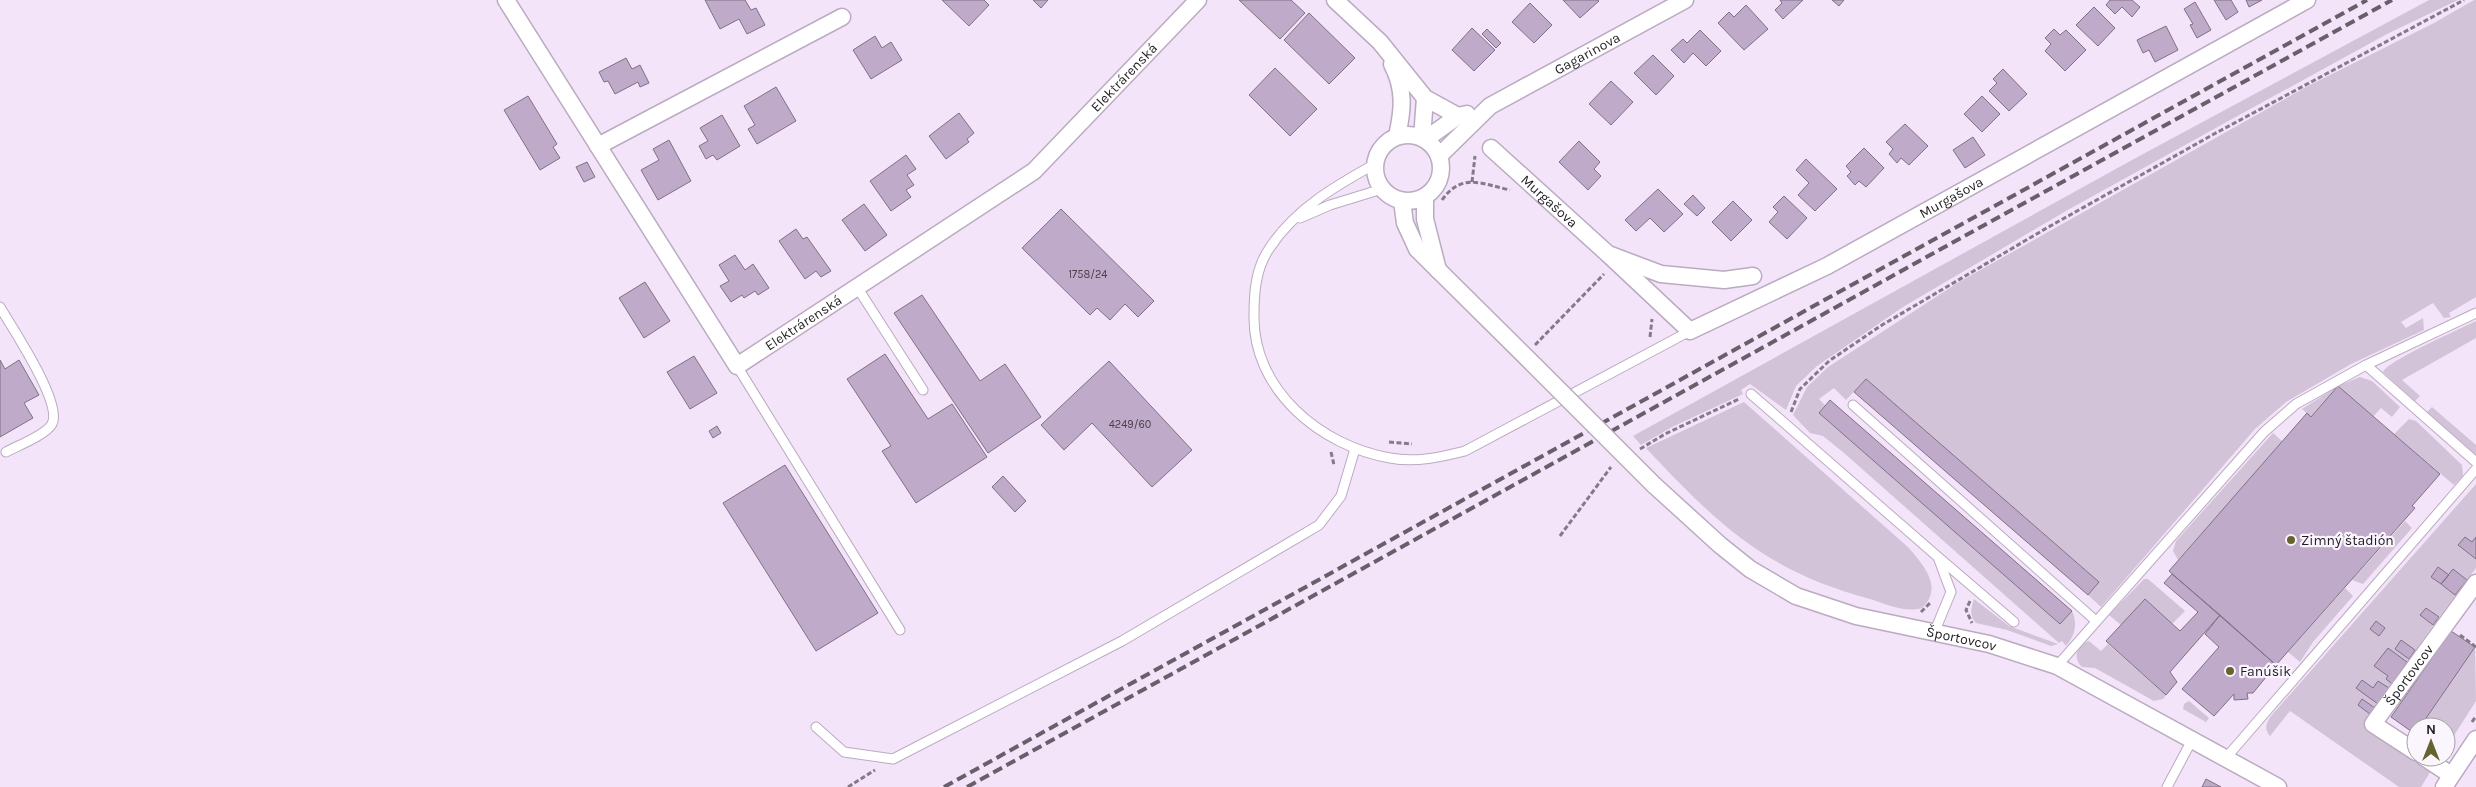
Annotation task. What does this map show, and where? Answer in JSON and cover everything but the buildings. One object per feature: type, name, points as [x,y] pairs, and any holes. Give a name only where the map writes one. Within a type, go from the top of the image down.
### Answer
[{"type":"street","points":[[506,0],[737,366]]},
{"type":"street","name":"Elektrárenská","points":[[737,366],[1034,171],[1198,0]]},
{"type":"street","points":[[1335,0],[1380,42],[1425,98],[1458,116]]},
{"type":"street","name":"Gagarinova","points":[[1424,138],[1458,116],[1490,106],[1685,0]]},
{"type":"street","name":"Murgašova","points":[[1491,148],[1690,331],[1827,266],[2307,0]]},
{"type":"street","points":[[598,146],[842,17]]},
{"type":"street","points":[[1380,42],[1400,78],[1402,113],[1397,136]]},
{"type":"street","points":[[1424,138],[1425,98]]},
{"type":"street","name":"Gagarinova","points":[[1439,156],[1490,106]]},
{"type":"street","points":[[1406,134],[1424,138],[1439,156],[1441,174],[1438,183],[1425,197],[1414,201],[1402,201],[1382,190],[1375,173],[1375,164],[1382,147],[1397,136],[1406,134]]},
{"type":"street","points":[[1425,197],[1425,219],[1439,272]]},
{"type":"street","name":"Športovcov","points":[[1402,201],[1405,223],[1417,249],[1439,272],[1537,358],[1654,485],[1750,569],[1796,596],[1856,616],[1989,644],[2057,666],[2278,787]]},
{"type":"street","name":"Murgašova","points":[[1608,254],[1661,274],[1724,280],[1753,276]]},
{"type":"street","name":"Športovcov","points":[[2406,745],[2373,724],[2476,583]]},
{"type":"street","points":[[2434,767],[2448,781],[2476,741]]},
{"type":"lane","points":[[1375,164],[1330,188],[1290,222],[1268,250],[1255,285],[1253,328],[1260,362],[1276,389],[1306,421],[1337,440],[1355,449],[1392,459],[1430,460],[1465,451],[1690,331]]},
{"type":"lane","points":[[1290,222],[1330,205],[1382,190]]},
{"type":"lane","points":[[857,288],[923,390]]},
{"type":"lane","points":[[0,307],[33,363],[54,408],[52,425],[46,431],[6,452]]},
{"type":"lane","points":[[2057,666],[2264,432],[2296,404],[2366,365],[2476,313]]},
{"type":"lane","points":[[2366,365],[2476,462]]},
{"type":"lane","points":[[737,366],[900,630]]},
{"type":"lane","points":[[1751,394],[2014,622]]},
{"type":"lane","points":[[1853,405],[2096,621]]},
{"type":"lane","points":[[816,727],[844,752],[893,759],[1122,641],[1319,526],[1341,496],[1355,449]]},
{"type":"lane","points":[[2225,759],[2476,469]]},
{"type":"lane","points":[[1934,633],[1951,592],[1938,557]]},
{"type":"lane","points":[[2167,787],[2192,740]]},
{"type":"path","points":[[1786,424],[1800,389],[1829,362],[1882,325],[2046,228],[2205,138],[2464,0]]},
{"type":"path","points":[[1440,202],[1451,188],[1461,183],[1472,182],[1513,190],[1507,184]]},
{"type":"path","points":[[1598,267],[1611,279]]},
{"type":"path","points":[[1534,346],[1605,274]]},
{"type":"path","points":[[1645,343],[1651,336],[1650,314]]},
{"type":"path","points":[[1528,339],[1534,346],[1537,358]]},
{"type":"path","points":[[1334,469],[1335,461],[1330,449],[1337,440]]},
{"type":"path","points":[[1385,442],[1414,444]]},
{"type":"path","points":[[1917,613],[1924,610],[1934,594]]},
{"type":"path","points":[[848,787],[893,759]]},
{"type":"shaded area","points":[[2429,0],[2458,0],[2387,34],[2232,119],[2066,211],[1903,307],[1817,366],[1796,386],[1786,410],[1750,384],[1741,390],[1743,394],[1672,427],[1641,445],[1633,436],[2132,160]]},
{"type":"shaded area","points":[[2476,0],[2476,297],[2449,313],[2451,317],[2444,318],[2433,303],[2401,322],[2406,328],[2423,318],[2424,330],[2351,364],[2286,402],[2255,429],[2101,607],[2088,595],[2099,582],[1866,379],[1846,400],[1834,388],[1819,399],[1825,405],[1819,413],[2060,624],[2072,611],[2075,629],[2072,638],[2066,646],[2062,641],[2059,643],[1844,453],[1823,436],[1810,433],[1793,415],[1807,387],[1828,367],[1959,282],[2308,86],[2434,23]]},
{"type":"shaded area","points":[[2476,321],[2476,338],[2402,380],[2420,396],[2415,401],[2383,372],[2387,367],[2410,353]]},
{"type":"shaded area","points":[[2360,377],[2372,381],[2400,407],[2392,417],[2381,408],[2373,417],[2338,386]]},
{"type":"shaded area","points":[[2338,386],[2311,417],[2302,409]]},
{"type":"shaded area","points":[[1744,402],[1909,548],[1925,569],[1931,584],[1928,600],[1922,608],[1896,607],[1833,588],[1772,559],[1746,542],[1721,522],[1646,448]]},
{"type":"shaded area","points":[[2432,407],[2476,445],[2476,455],[2427,412]]},
{"type":"shaded area","points":[[2409,419],[2416,421],[2462,465],[2463,476],[2454,485],[2394,434]]},
{"type":"shaded area","points":[[2273,433],[2283,442],[2178,560],[2173,551],[2176,541]]},
{"type":"shaded area","points":[[2476,484],[2476,568],[2433,625],[2370,715],[2406,746],[2406,767],[2430,767],[2432,769],[2421,787],[2399,787],[2290,711],[2270,736],[2266,726],[2271,716]]},
{"type":"shaded area","points":[[2405,521],[2412,528],[2363,584],[2352,580]]},
{"type":"shaded area","points":[[2144,579],[2148,579],[2185,611],[2172,624],[2121,625],[2109,615]]},
{"type":"shaded area","points":[[2345,588],[2353,596],[2313,642],[2300,662],[2288,652]]},
{"type":"shaded area","points":[[1974,599],[2009,626],[2058,644],[2051,646],[2007,630],[1976,623],[1971,612]]},
{"type":"shaded area","points":[[2089,641],[2101,651],[2108,644],[2166,695],[2163,699],[2154,701],[2095,668],[2082,667],[2077,660],[2077,652],[2081,645]]},
{"type":"shaded area","points":[[2475,647],[2476,701],[2456,732],[2456,717],[2427,717]]},
{"type":"shaded area","points":[[2189,701],[2209,718],[2206,722],[2183,709],[2184,704]]},
{"type":"railway","points":[[944,787],[2367,0]]},
{"type":"railway","points":[[967,787],[2392,0]]},
{"type":"place","name":"Zimný štadión","points":[[2291,540]]},
{"type":"place","name":"Fanúšik","points":[[2230,671]]}]
